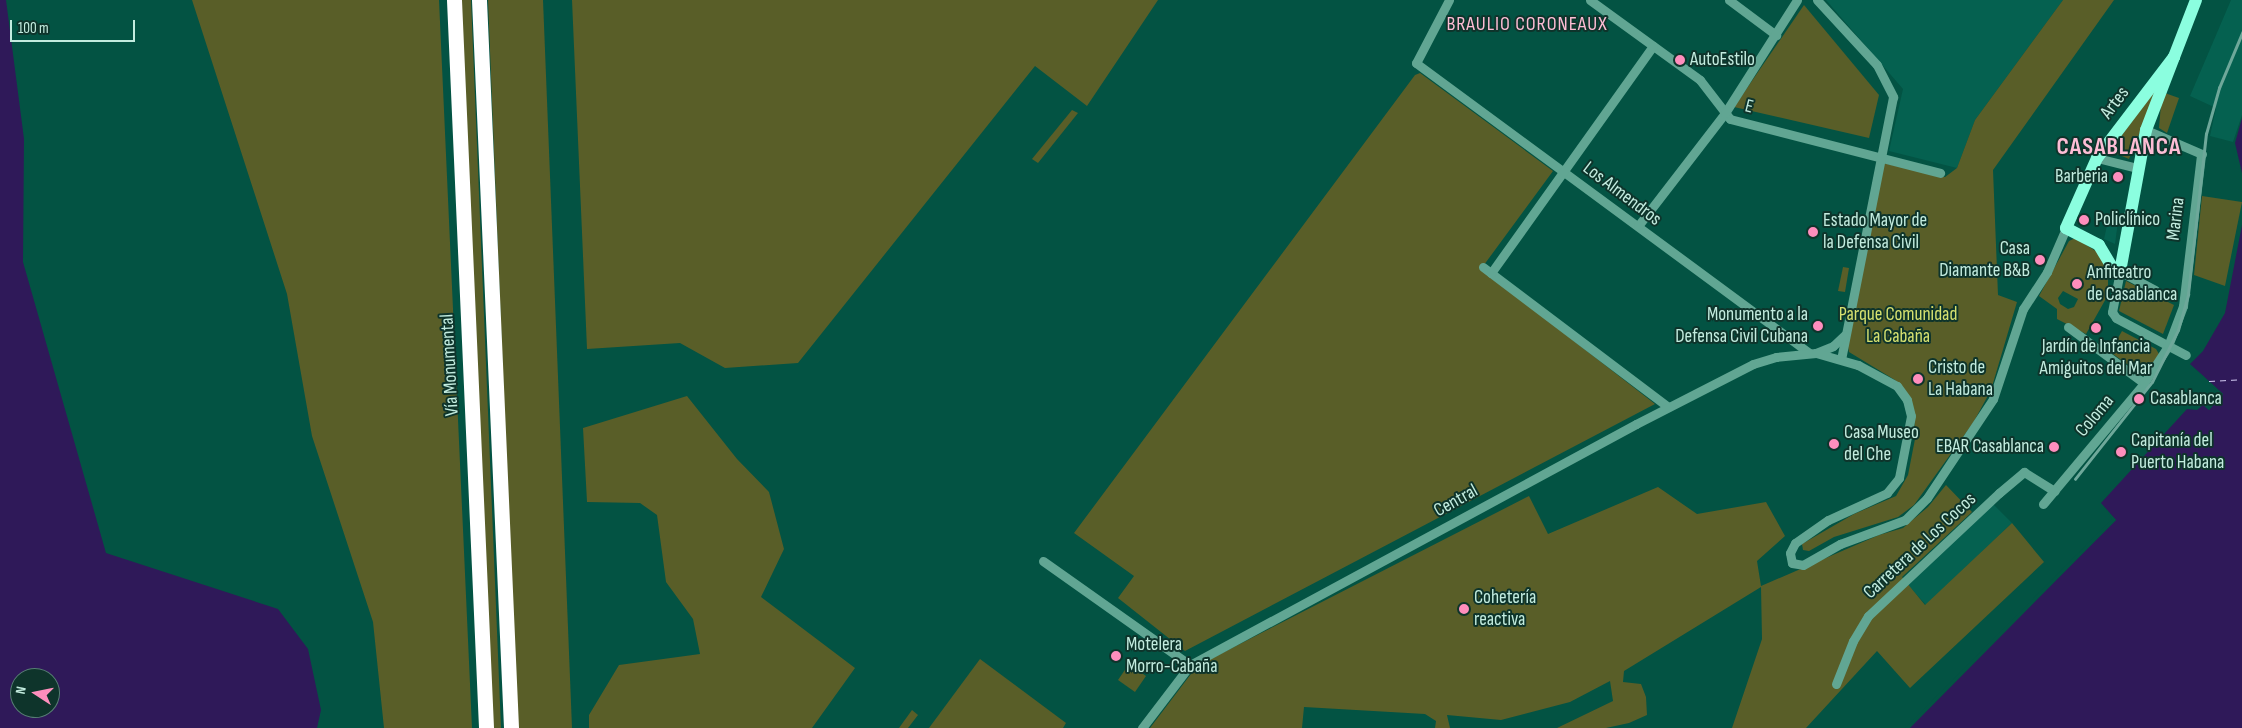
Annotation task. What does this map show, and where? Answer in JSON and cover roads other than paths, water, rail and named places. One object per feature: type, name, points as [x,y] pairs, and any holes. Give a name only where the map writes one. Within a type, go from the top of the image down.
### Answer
[{"type":"highway","name":"Vía Monumental","points":[[454,0],[486,728]]},
{"type":"highway","points":[[479,0],[511,728]]},
{"type":"main road","name":"Artes","points":[[2066,228],[2097,158],[2174,57],[2196,0]]},
{"type":"main road","points":[[2116,269],[2136,168],[2146,130],[2174,57]]},
{"type":"main road","points":[[2066,228],[2099,246],[2116,269]]},
{"type":"street","name":"Los Almendros","points":[[1449,0],[1416,63],[1812,353]]},
{"type":"street","name":"E","points":[[1590,0],[1700,80],[1730,119],[1940,173]]},
{"type":"street","points":[[1729,0],[1776,35]]},
{"type":"street","points":[[1638,226],[1725,113],[1797,0]]},
{"type":"street","points":[[1817,0],[1877,65],[1891,89],[1893,97],[1879,157],[1841,359]]},
{"type":"street","points":[[1491,273],[1653,46]]},
{"type":"street","name":"Marina","points":[[2146,130],[2201,154],[2183,306],[2168,346]]},
{"type":"street","points":[[2097,158],[2136,168]]},
{"type":"street","name":"Artes","points":[[1858,365],[1897,386],[1907,400],[1910,429],[1899,478],[1887,492],[1828,520],[1795,543],[1790,552],[1792,563],[1803,565],[1840,544],[1905,520],[1928,498],[1993,399],[2023,309],[2047,272],[2066,228]]},
{"type":"street","points":[[1483,267],[1668,407]]},
{"type":"street","points":[[2155,290],[2116,269],[2116,286],[2112,305],[2116,318],[2186,355]]},
{"type":"street","points":[[2068,327],[2144,383]]},
{"type":"street","points":[[1812,353],[1833,346],[1845,335]]},
{"type":"street","name":"Coloma","points":[[2043,504],[2144,383],[2168,346]]},
{"type":"street","points":[[1843,347],[1858,365]]},
{"type":"street","points":[[1812,353],[1841,359],[1858,365]]},
{"type":"street","name":"Central","points":[[1142,728],[1190,665],[1668,407],[1754,364],[1812,353]]},
{"type":"street","name":"Carretera de Los Cocos","points":[[1836,684],[1853,641],[1868,616],[1999,493],[2024,472],[2054,490]]},
{"type":"street","points":[[1043,561],[1190,665]]},
{"type":"railway","points":[[2075,479],[2152,382],[2178,330],[2188,294],[2206,134],[2219,88],[2242,33]]},
{"type":"place","name":"AutoEstilo","points":[[1680,60]]},
{"type":"place","name":"Barberia","points":[[2118,177]]},
{"type":"place","name":"Policlínico","points":[[2084,220]]},
{"type":"place","name":"Estado Mayor de la Defensa Civil","points":[[1813,232]]},
{"type":"place","name":"Casa Diamante B&B","points":[[2040,260]]},
{"type":"place","name":"Anfiteatro de Casablanca","points":[[2077,284]]},
{"type":"place","name":"Monumento a la Defensa Civil Cubana","points":[[1818,326]]},
{"type":"place","name":"Jardín de Infancia Amiguitos del Mar","points":[[2096,328]]},
{"type":"place","name":"Cristo de La Habana","points":[[1918,379]]},
{"type":"place","name":"Casablanca","points":[[2139,399]]},
{"type":"place","name":"Casa Museo del Che","points":[[1834,444]]},
{"type":"place","name":"EBAR Casablanca","points":[[2054,447]]},
{"type":"place","name":"Capitanía del Puerto Habana","points":[[2121,452]]},
{"type":"place","name":"Cohetería reactiva","points":[[1464,609]]},
{"type":"place","name":"Motelera Morro-Cabaña","points":[[1116,656]]},
{"type":"district","name":"BRAULIO CORONEAUX","points":[[1527,24]]},
{"type":"district","name":"CASABLANCA","points":[[2119,147]]},
{"type":"park label","name":"Parque Comunidad La Cabaña","points":[[1898,326]]}]
